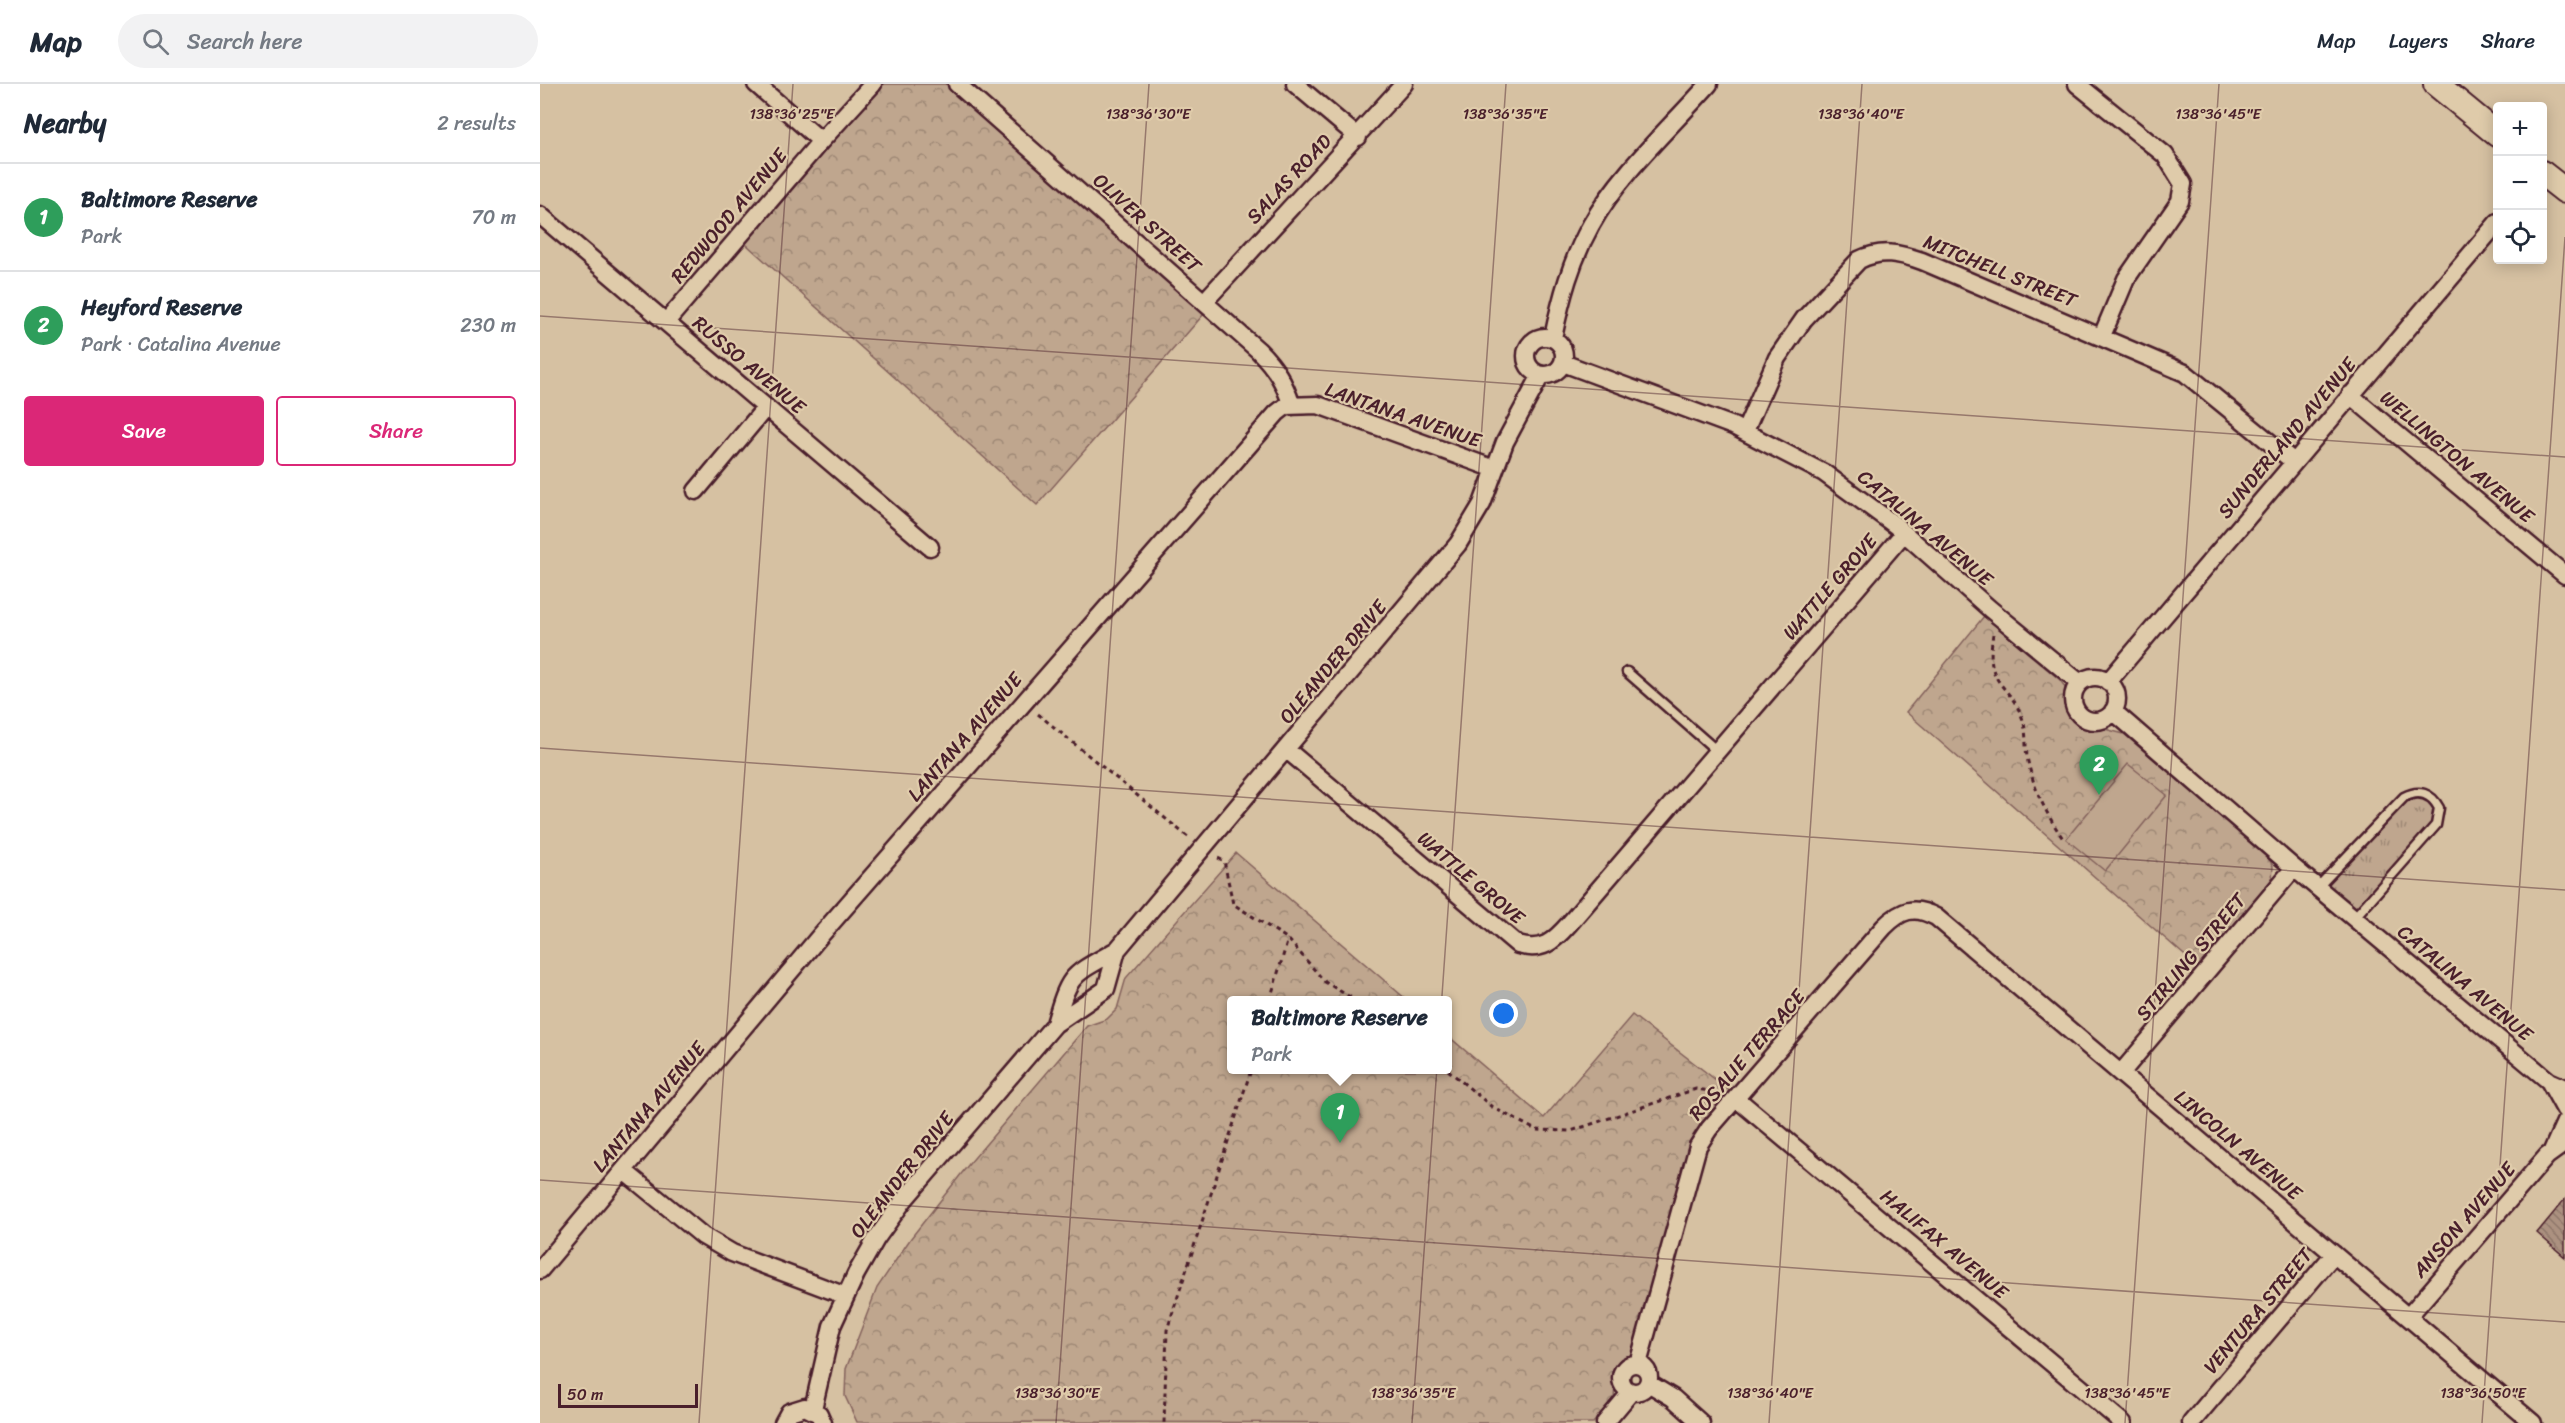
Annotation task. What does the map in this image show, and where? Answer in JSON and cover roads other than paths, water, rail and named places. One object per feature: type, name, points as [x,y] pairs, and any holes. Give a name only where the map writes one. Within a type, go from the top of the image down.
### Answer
[{"type":"street","points":[[756,84],[821,141]]},
{"type":"street","name":"REDWOOD AVENUE","points":[[666,322],[821,141],[873,84]]},
{"type":"street","name":"OLIVER STREET","points":[[957,84],[1274,366],[1284,381],[1292,406]]},
{"type":"street","points":[[1295,84],[1358,137]]},
{"type":"street","name":"SALAS ROAD","points":[[1204,302],[1358,137],[1404,84]]},
{"type":"street","points":[[1553,338],[1562,294],[1592,224],[1615,190],[1709,84]]},
{"type":"street","points":[[2077,84],[2165,155],[2183,184],[2175,209],[2126,279],[2102,336]]},
{"type":"street","points":[[2436,84],[2493,131]]},
{"type":"street","points":[[2547,177],[2565,191]]},
{"type":"street","name":"RUSSO AVENUE","points":[[540,215],[930,547]]},
{"type":"street","name":"SUNDERLAND AVENUE","points":[[2109,682],[2493,228]]},
{"type":"street","name":"MITCHELL STREET","points":[[1745,431],[1777,358],[1789,341],[1849,268],[1870,255],[1891,253],[1922,261],[2185,373],[2294,462]]},
{"type":"street","points":[[1543,336],[1553,338],[1562,346],[1563,363],[1553,373],[1541,375],[1528,366],[1526,352],[1535,339],[1543,336]]},
{"type":"street","name":"CATALINA AVENUE","points":[[1563,363],[1745,431],[1824,473],[1905,533],[1990,609],[2080,683]]},
{"type":"street","name":"OLEANDER DRIVE","points":[[1055,1024],[1065,987],[1071,977],[1117,950],[1458,544],[1482,504],[1505,442],[1541,375]]},
{"type":"street","name":"WELLINGTON AVENUE","points":[[2350,395],[2565,575]]},
{"type":"street","name":"LANTANA AVENUE","points":[[540,1270],[820,936],[1277,413],[1292,406],[1318,405],[1495,469]]},
{"type":"street","points":[[696,491],[766,407]]},
{"type":"street","name":"WATTLE GROVE","points":[[1287,750],[1518,945],[1530,948],[1544,946],[1555,940],[1716,750],[1905,533]]},
{"type":"street","points":[[2096,677],[2109,682],[2116,694],[2113,711],[2100,720],[2093,721],[2078,713],[2072,698],[2080,683],[2096,677]]},
{"type":"street","name":"CATALINA AVENUE","points":[[2113,711],[2317,888],[2549,1080],[2565,1088]]},
{"type":"street","name":"STIRLING STREET","points":[[2121,1073],[2294,868]]},
{"type":"street","name":"LINCOLN AVENUE","points":[[1911,910],[1927,912],[1936,917],[2533,1423]]},
{"type":"street","name":"ROSALIE TERRACE","points":[[1638,1364],[1698,1146],[1884,927],[1902,912],[1911,910]]},
{"type":"street","name":"OLEANDER DRIVE","points":[[813,1409],[832,1326],[876,1239],[904,1200],[1055,1024],[1106,989],[1117,950]]},
{"type":"street","name":"CATALINA AVENUE","points":[[2549,1080],[2565,1110]]},
{"type":"street","name":"HALIFAX AVENUE","points":[[1737,1099],[2123,1423]]},
{"type":"street","name":"ANSON AVENUE","points":[[2408,1317],[2558,1147],[2565,1122]]},
{"type":"street","points":[[624,1171],[703,1236],[732,1253],[846,1296]]},
{"type":"street","name":"VENTURA STREET","points":[[2191,1423],[2334,1254]]},
{"type":"street","points":[[1605,1423],[1631,1392],[1642,1390],[1648,1383],[1647,1370],[1638,1364],[1628,1365],[1621,1373],[1622,1384],[1631,1392]]},
{"type":"street","points":[[1648,1383],[1674,1398],[1701,1423]]},
{"type":"street","points":[[783,1423],[794,1409],[813,1409],[823,1423]]},
{"type":"lane","points":[[1627,672],[1716,750]]},
{"type":"lane","points":[[2317,888],[2404,797],[2420,792],[2432,797],[2439,808],[2436,825],[2354,918]]},
{"type":"place","name":"Heyford Reserve","points":[[2099,795]]},
{"type":"place","name":"Baltimore Reserve","points":[[1340,1143]]}]
